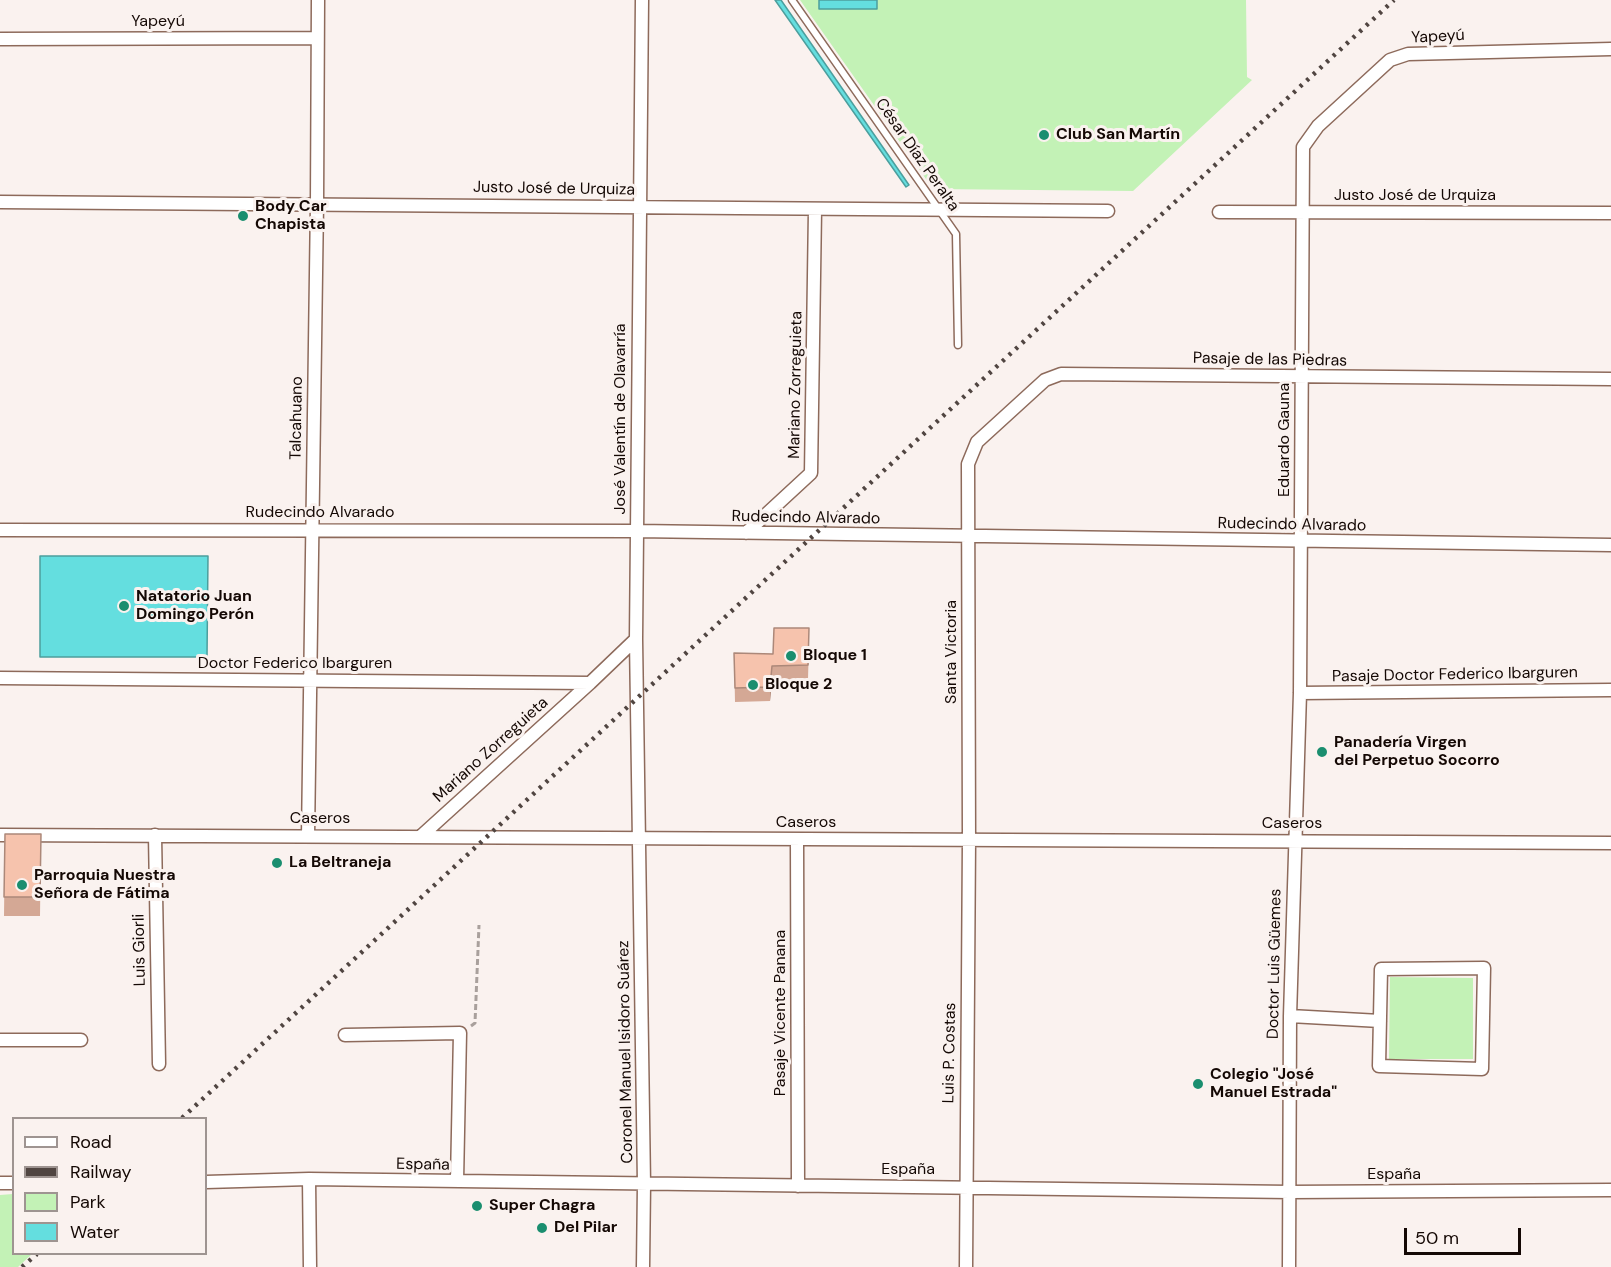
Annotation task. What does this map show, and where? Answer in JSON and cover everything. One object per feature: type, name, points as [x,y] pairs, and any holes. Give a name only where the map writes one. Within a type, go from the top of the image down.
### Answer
[{"type":"street","name":"Talcahuano","points":[[308,836],[318,0]]},
{"type":"street","name":"José Valentín de Olavarría","points":[[640,837],[636,639],[642,0]]},
{"type":"street","name":"Yapeyú","points":[[0,39],[317,38]]},
{"type":"street","name":"Yapeyú","points":[[1303,147],[1318,126],[1390,60],[1408,54],[1611,49]]},
{"type":"street","name":"Eduardo Gauna","points":[[1294,841],[1300,693],[1303,147]]},
{"type":"street","name":"Justo José de Urquiza","points":[[0,202],[1108,211]]},
{"type":"street","name":"Mariano Zorreguieta","points":[[746,533],[811,473],[814,210]]},
{"type":"street","name":"Justo José de Urquiza","points":[[1220,212],[1611,213]]},
{"type":"street","name":"Pasaje de las Piedras","points":[[968,464],[977,442],[1045,380],[1061,374],[1611,379]]},
{"type":"street","name":"Santa Victoria","points":[[968,464],[969,840]]},
{"type":"street","name":"Rudecindo Alvarado","points":[[0,530],[637,531],[1611,545]]},
{"type":"street","name":"Mariano Zorreguieta","points":[[420,837],[636,639]]},
{"type":"street","name":"Doctor Federico Ibarguren","points":[[0,678],[590,683]]},
{"type":"street","name":"Pasaje Doctor Federico Ibarguren","points":[[1300,693],[1611,690]]},
{"type":"street","name":"Caseros","points":[[0,835],[1611,843]]},
{"type":"street","name":"Luis Giorli","points":[[155,835],[159,1064]]},
{"type":"street","name":"Coronel Manuel Isidoro Suárez","points":[[640,837],[643,1267]]},
{"type":"street","name":"Pasaje Vicente Panana","points":[[797,839],[798,1186]]},
{"type":"street","name":"Luis P. Costas","points":[[966,1267],[969,840]]},
{"type":"street","name":"Doctor Luis Güemes","points":[[1289,1267],[1290,1016],[1294,841]]},
{"type":"street","points":[[1485,968],[1482,1069],[1378,1066],[1380,1021],[1381,969],[1485,968]]},
{"type":"street","points":[[1290,1016],[1380,1021]]},
{"type":"street","points":[[345,1035],[460,1033],[457,1182]]},
{"type":"street","points":[[0,1040],[81,1040]]},
{"type":"street","name":"España","points":[[207,1182],[309,1179],[1290,1192],[1611,1190]]},
{"type":"street","points":[[309,1179],[310,1267]]},
{"type":"lane","name":"César Díaz Peralta","points":[[792,0],[956,234],[958,345]]},
{"type":"path","points":[[460,1033],[475,1023],[479,925]]},
{"type":"green space","name":"Club San Martín","points":[[800,0],[1246,0],[1247,77],[1252,80],[1133,191],[933,189]]},
{"type":"green space","points":[[1390,977],[1473,978],[1473,1059],[1389,1059]]},
{"type":"green space","points":[[12,1194],[12,1255],[31,1255],[18,1267],[0,1267],[0,1195]]},
{"type":"water","points":[[775,0],[781,0],[909,185],[906,187]]},
{"type":"water","points":[[819,0],[877,0],[877,9],[819,9]]},
{"type":"water","name":"Natatorio Juan Domingo Perón","points":[[40,556],[208,556],[207,657],[40,657]]},
{"type":"building","points":[[774,628],[809,628],[808,665],[772,666],[770,687],[735,688],[734,653],[773,654]]},
{"type":"building","name":"Parroquia Nuestra Señora de Fátima","points":[[5,834],[41,834],[40,897],[4,897]]},
{"type":"railway","points":[[183,1117],[1394,0]]},
{"type":"railway","points":[[22,1267],[36,1255]]},
{"type":"place","name":"Club San Martín","points":[[1044,135]]},
{"type":"place","name":"Body Car Chapista","points":[[243,216]]},
{"type":"place","name":"Natatorio Juan Domingo Perón","points":[[124,606]]},
{"type":"place","name":"Bloque 1","points":[[791,656]]},
{"type":"place","name":"Bloque 2","points":[[753,685]]},
{"type":"place","name":"Panadería Virgen del Perpetuo Socorro","points":[[1322,752]]},
{"type":"place","name":"La Beltraneja","points":[[277,863]]},
{"type":"place","name":"Parroquia Nuestra Señora de Fátima","points":[[22,885]]},
{"type":"place","name":"Colegio \"José Manuel Estrada\"","points":[[1198,1084]]},
{"type":"place","name":"Super Chagra","points":[[477,1206]]},
{"type":"place","name":"Del Pilar","points":[[542,1228]]}]
